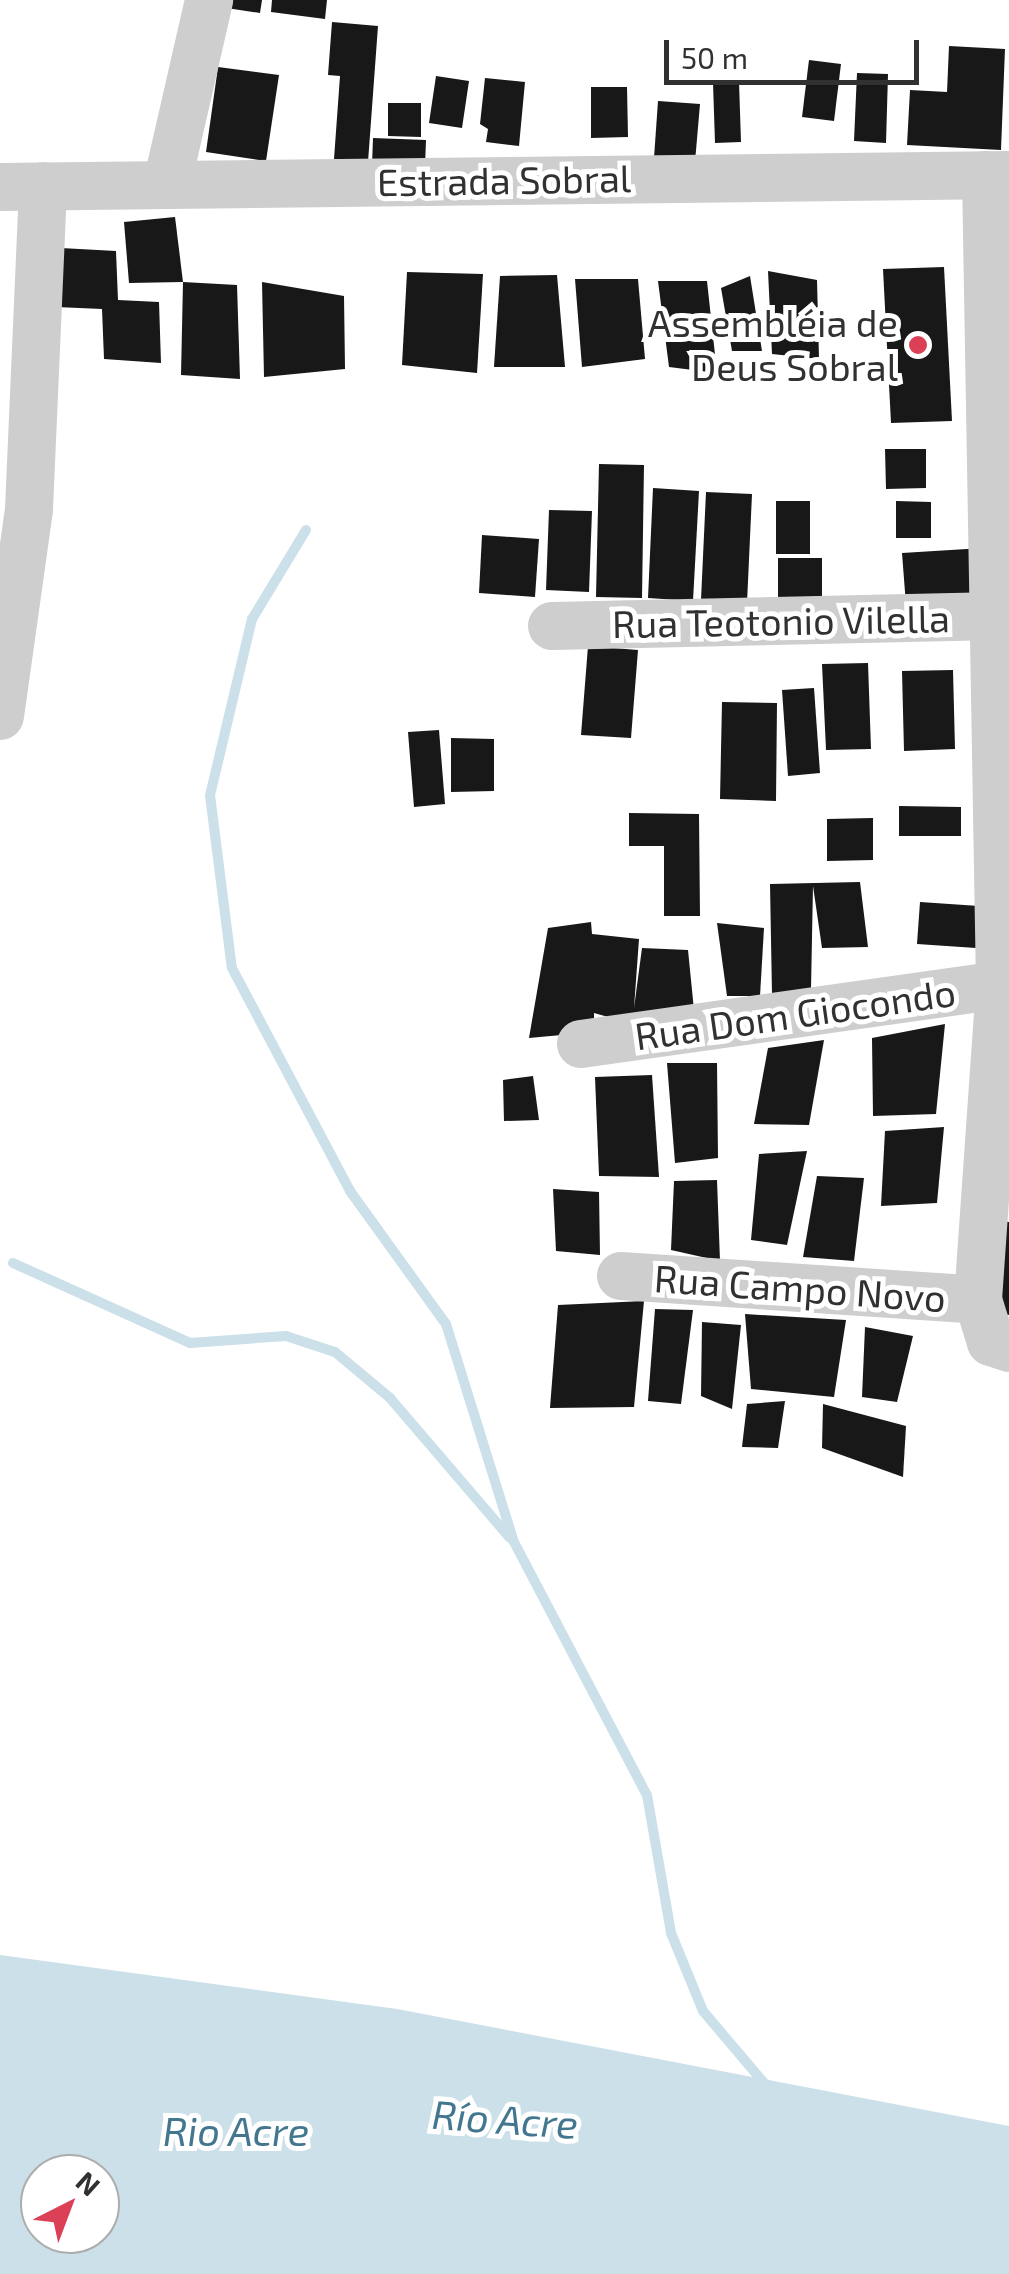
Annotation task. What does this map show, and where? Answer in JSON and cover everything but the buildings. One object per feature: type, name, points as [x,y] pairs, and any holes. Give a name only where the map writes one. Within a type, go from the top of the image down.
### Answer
[{"type":"street","points":[[167,184],[209,0]]},
{"type":"street","points":[[997,175],[1004,984],[978,1300],[991,1342],[1009,1348]]},
{"type":"street","name":"Estrada Sobral","points":[[22,186],[997,175]]},
{"type":"street","points":[[0,716],[29,508],[22,186]]},
{"type":"street","name":"Rua Teotonio Vilella","points":[[552,626],[1002,616]]},
{"type":"street","name":"Rua Dom Giocondo","points":[[582,1044],[1004,984]]},
{"type":"street","name":"Rua Campo Novo","points":[[620,1276],[978,1300]]},
{"type":"water","name":"Rio Acre","points":[[0,1955],[397,2009],[1009,2126],[1009,2274],[0,2274]]},
{"type":"waterway","points":[[306,530],[252,619],[210,795],[232,968],[350,1191],[446,1324],[514,1542],[647,1795],[671,1933],[703,2011],[764,2083]]},
{"type":"waterway","points":[[13,1263],[190,1343],[286,1336],[335,1352],[390,1398],[510,1538]]},
{"type":"place","name":"Assembléia de Deus Sobral","points":[[918,345]]},
{"type":"water label","name":"Río Acre","points":[[505,2118]]}]
